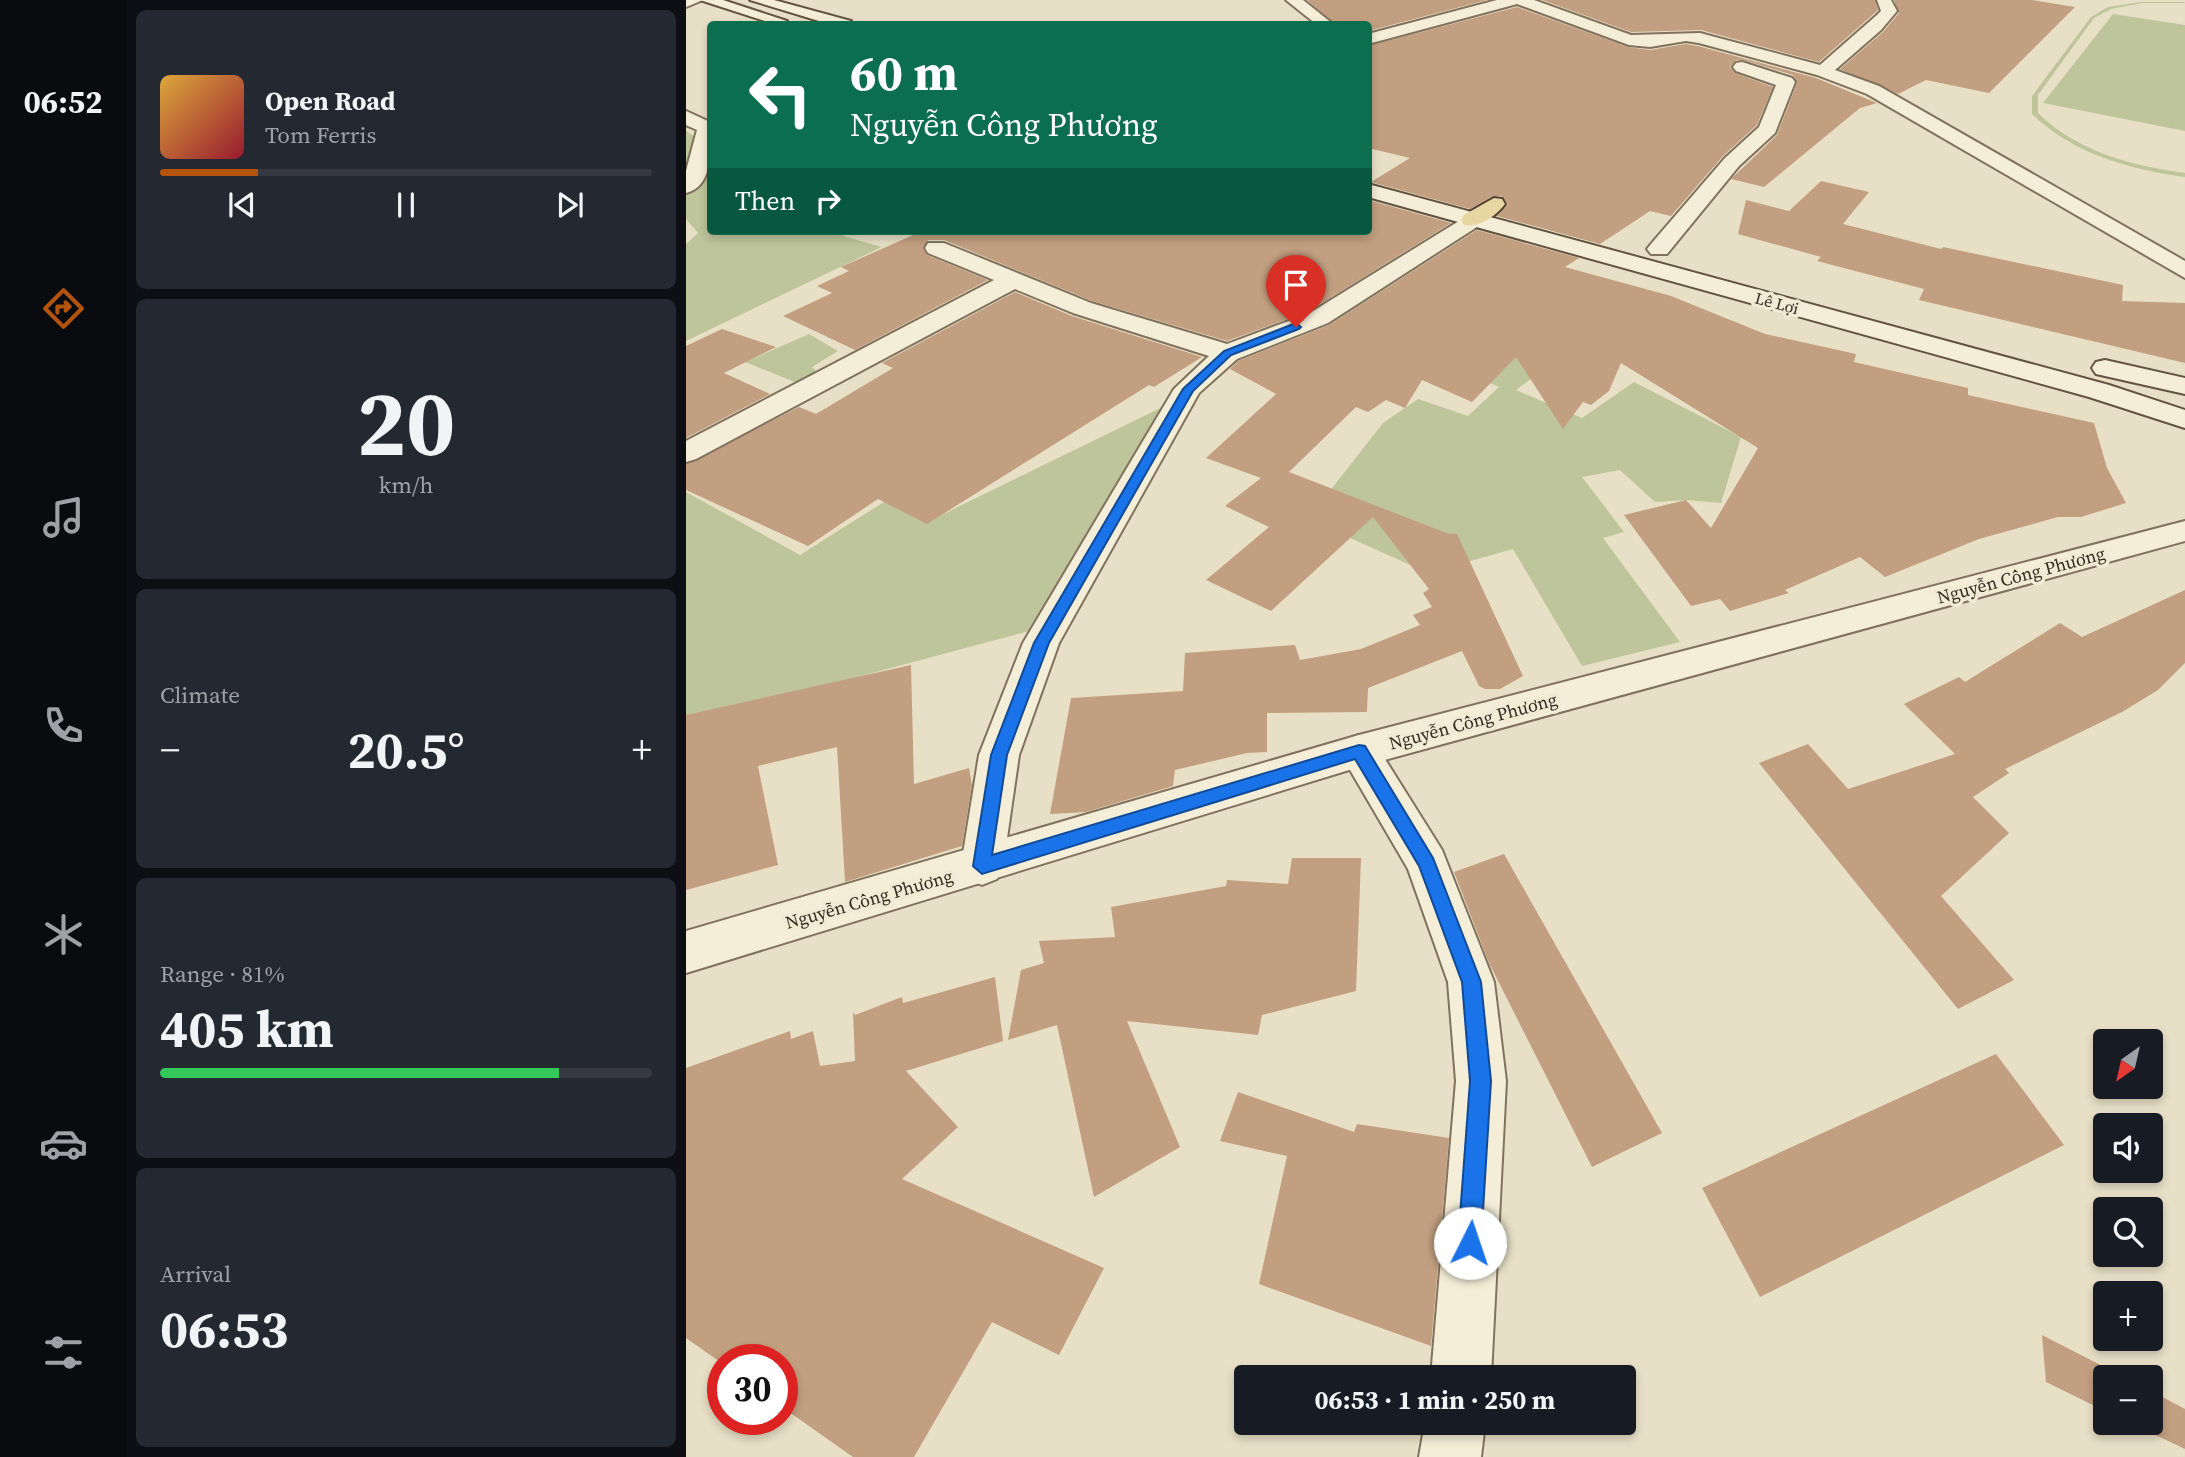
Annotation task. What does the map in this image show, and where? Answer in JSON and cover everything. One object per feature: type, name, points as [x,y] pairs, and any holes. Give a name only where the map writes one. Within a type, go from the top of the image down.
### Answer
[{"type":"street","points":[[686,2],[696,0]]},
{"type":"street","points":[[708,0],[782,21]]},
{"type":"street","points":[[757,0],[834,21]]},
{"type":"street","points":[[1293,0],[1321,21]]},
{"type":"street","points":[[1372,38],[1514,0]]},
{"type":"street","points":[[1520,0],[1629,40],[1700,38],[1823,71],[1886,96],[2185,271]]},
{"type":"street","points":[[1823,71],[1858,38],[1880,24],[1889,11],[1884,0]]},
{"type":"street","points":[[1659,249],[1732,162],[1768,129],[1786,87],[1786,82],[1779,78],[1703,57]]},
{"type":"street","points":[[686,117],[707,128],[695,180],[686,187]]},
{"type":"street","name":"Lê Lợi","points":[[1372,171],[1483,212],[2099,391],[2185,419]]},
{"type":"street","name":"Lê Lợi","points":[[1372,191],[1659,249],[2036,349]]},
{"type":"street","points":[[982,866],[999,755],[1041,643],[1188,389],[1227,353],[1318,318],[1358,296],[1483,212]]},
{"type":"street","points":[[936,248],[1082,308],[1227,353]]},
{"type":"street","points":[[686,453],[1015,279]]},
{"type":"street","points":[[2077,360],[2185,386]]},
{"type":"street","name":"Nguyễn Công Phương","points":[[686,952],[982,866],[1359,751],[2185,531]]},
{"type":"street","points":[[1359,751],[1427,863],[1471,982],[1481,1081],[1462,1365]]},
{"type":"street","points":[[1450,1457],[1453,1435]]},
{"type":"green space","points":[[2141,2],[2185,3],[2142,3],[2111,9],[2094,18],[2038,95],[2038,113],[2053,126],[2087,147],[2125,161],[2185,173],[2185,177],[2103,158],[2065,140],[2032,114],[2032,96],[2091,17],[2108,7]]},
{"type":"green space","points":[[2113,14],[2185,25],[2185,131],[2043,103]]},
{"type":"green space","points":[[686,131],[702,141],[707,140],[707,235],[844,235],[882,247],[686,341],[686,244],[698,233],[686,219]]},
{"type":"green space","points":[[940,315],[955,320],[741,437],[728,428],[802,385],[745,362],[809,334],[838,351],[812,367],[816,371]]},
{"type":"green space","points":[[1485,323],[1565,353],[1516,390],[1582,418],[1634,382],[1741,437],[1721,503],[1686,500],[1655,502],[1620,470],[1582,477],[1624,532],[1603,538],[1680,642],[1582,666],[1513,549],[1428,573],[1308,519],[1383,423],[1418,399],[1468,416],[1499,387],[1445,363]]},
{"type":"green space","points":[[1185,396],[1055,624],[686,723],[686,492],[800,555],[887,500],[929,521]]},
{"type":"building","points":[[1307,0],[1487,0],[1372,30],[1372,21],[1332,21]]},
{"type":"building","points":[[1542,0],[1875,0],[1878,10],[1819,62],[1701,30],[1631,32]]},
{"type":"building","points":[[1894,0],[2032,0],[2075,7],[1989,93],[1926,80],[1898,94],[1840,69],[1883,32],[1899,13]]},
{"type":"building","points":[[1517,7],[1628,47],[1650,50],[1686,44],[1698,46],[1816,78],[1877,103],[1860,108],[1764,187],[1731,179],[1777,135],[1797,83],[1793,75],[1736,60],[1730,67],[1735,73],[1773,87],[1757,125],[1723,156],[1671,216],[1650,211],[1600,244],[1497,216],[1508,204],[1502,196],[1493,196],[1470,209],[1372,182],[1410,158],[1372,149],[1372,45]]},
{"type":"building","points":[[1821,181],[1869,192],[1843,224],[1941,249],[1943,247],[2123,285],[2122,301],[2185,303],[2185,363],[1919,300],[1924,289],[1817,261],[1821,257],[1738,234],[1746,200],[1789,211]]},
{"type":"building","points":[[1372,201],[1451,223],[1309,311],[1227,341],[1092,301],[944,240],[928,240],[923,249],[927,255],[988,280],[855,350],[783,316],[832,293],[817,286],[849,271],[841,267],[913,235],[1372,235]]},
{"type":"building","points":[[1477,230],[1579,258],[1565,267],[1671,296],[1765,334],[1856,354],[1854,362],[1968,388],[1968,395],[2094,423],[2107,468],[2126,503],[2081,517],[2058,517],[1979,539],[1885,577],[1860,557],[1785,590],[1789,593],[1730,611],[1720,599],[1691,606],[1624,515],[1686,500],[1711,528],[1758,448],[1621,363],[1609,391],[1591,405],[1583,402],[1563,429],[1516,357],[1472,402],[1422,380],[1405,408],[1386,400],[1368,412],[1356,407],[1289,472],[1449,534],[1457,534],[1523,676],[1500,689],[1485,689],[1479,686],[1462,651],[1368,688],[1367,712],[1267,713],[1267,752],[1247,753],[1175,770],[1173,786],[1086,812],[1050,814],[1071,698],[1183,691],[1185,653],[1295,645],[1300,660],[1361,649],[1420,625],[1413,615],[1432,607],[1423,593],[1429,589],[1373,517],[1271,611],[1206,580],[1269,527],[1225,506],[1261,478],[1206,458],[1276,394],[1230,369],[1238,361],[1329,325]]},
{"type":"building","points":[[1015,292],[1072,316],[1202,357],[1154,387],[1149,385],[927,524],[878,499],[808,546],[686,490],[686,464],[799,407],[816,414],[893,368],[882,363]]},
{"type":"building","points":[[722,329],[776,347],[724,373],[770,394],[686,438],[686,346]]},
{"type":"building","points":[[2185,590],[2185,663],[2158,690],[2122,712],[2005,769],[2009,773],[1973,797],[2009,833],[1941,896],[2014,980],[1958,1009],[1759,763],[1808,744],[1848,789],[1955,754],[1904,704],[1959,677],[1965,682],[2060,623],[2082,637]]},
{"type":"building","points":[[911,665],[914,784],[969,768],[972,785],[962,846],[845,882],[837,747],[758,766],[778,865],[686,890],[686,715]]},
{"type":"building","points":[[1504,854],[1662,1133],[1592,1167],[1489,963],[1454,872]]},
{"type":"building","points":[[1292,858],[1361,858],[1356,991],[1262,1015],[1258,1035],[1127,1021],[1180,1147],[1094,1197],[1057,1025],[1008,1040],[1021,970],[1044,963],[1039,941],[1115,937],[1111,907],[1226,886],[1227,880],[1288,884]]},
{"type":"building","points":[[995,977],[1003,1041],[906,1071],[958,1127],[902,1179],[1104,1268],[1059,1355],[992,1322],[914,1457],[853,1457],[798,1418],[798,1344],[707,1344],[707,1353],[686,1338],[686,1068],[790,1031],[791,1039],[813,1031],[820,1066],[855,1061],[853,1012],[855,1015],[902,997],[903,1003]]},
{"type":"building","points":[[1996,1054],[2064,1145],[1760,1297],[1702,1188]]},
{"type":"building","points":[[1238,1092],[1354,1132],[1357,1124],[1449,1138],[1431,1346],[1259,1284],[1287,1156],[1220,1141]]},
{"type":"building","points":[[2042,1335],[2101,1365],[2093,1365],[2093,1405],[2046,1382]]},
{"type":"building","points":[[2163,1397],[2185,1409],[2185,1449],[2155,1435],[2163,1435]]},
{"type":"route","points":[[1296,327],[1227,353],[1188,389],[1041,643],[999,755],[982,866],[1359,751],[1427,863],[1471,982],[1481,1081],[1470,1243]]}]
